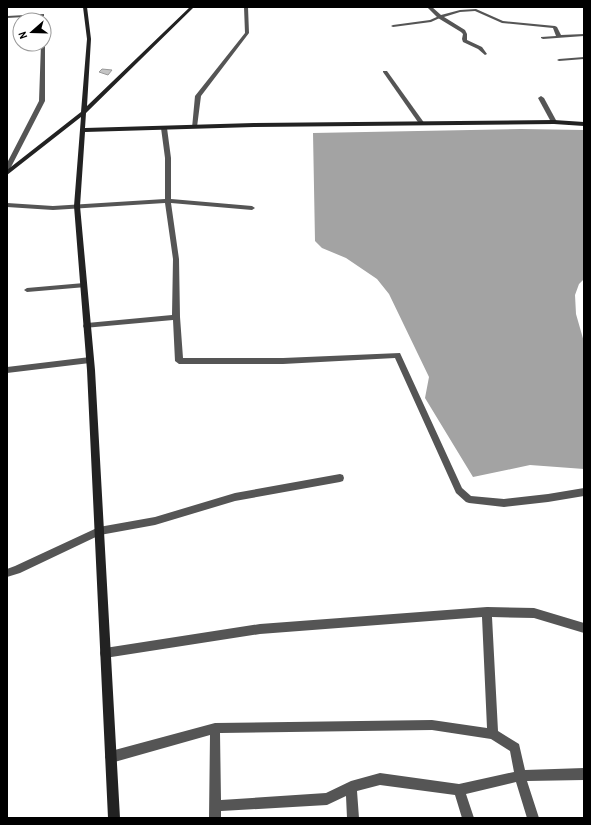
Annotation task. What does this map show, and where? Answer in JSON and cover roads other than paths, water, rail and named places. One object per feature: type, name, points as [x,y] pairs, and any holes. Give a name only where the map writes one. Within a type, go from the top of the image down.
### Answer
[{"type":"street","points":[[85,7],[89,40],[77,206],[90,360],[114,818]]},
{"type":"street","points":[[7,173],[84,112],[192,7],[195,7]]},
{"type":"street","points":[[194,127],[198,96],[247,33],[246,7]]},
{"type":"street","points":[[429,7],[440,17],[463,31],[465,41],[480,48],[485,54]]},
{"type":"street","points":[[440,17],[460,11],[476,10],[502,22],[555,28],[559,37]]},
{"type":"street","points":[[543,38],[584,35]]},
{"type":"street","points":[[7,168],[42,101],[43,52]]},
{"type":"street","points":[[559,60],[584,58]]},
{"type":"street","points":[[385,72],[422,124]]},
{"type":"street","points":[[541,98],[554,122]]},
{"type":"street","points":[[83,130],[554,122],[584,124]]},
{"type":"street","points":[[164,128],[168,158],[168,201],[176,259],[176,317],[179,361],[283,361],[398,355],[459,490],[469,499],[504,503],[584,492]]},
{"type":"street","points":[[7,206],[53,208],[168,201],[252,208]]},
{"type":"street","points":[[27,290],[84,285]]},
{"type":"street","points":[[87,326],[176,317]]},
{"type":"street","points":[[7,370],[90,360]]},
{"type":"street","points":[[7,573],[17,570],[99,531],[155,521],[235,497],[340,478]]},
{"type":"street","points":[[105,653],[260,628],[487,612],[534,613],[584,628]]},
{"type":"street","points":[[487,612],[493,734]]},
{"type":"street","points":[[111,757],[215,728],[432,725],[493,734],[515,748],[520,776],[533,818]]},
{"type":"street","points":[[215,728],[215,818]]},
{"type":"street","points":[[215,806],[327,799],[351,787],[380,778],[459,790],[520,776],[584,774]]},
{"type":"street","points":[[351,787],[353,818]]},
{"type":"street","points":[[459,790],[468,818]]},
{"type":"lane","points":[[393,26],[431,22],[440,17]]}]
